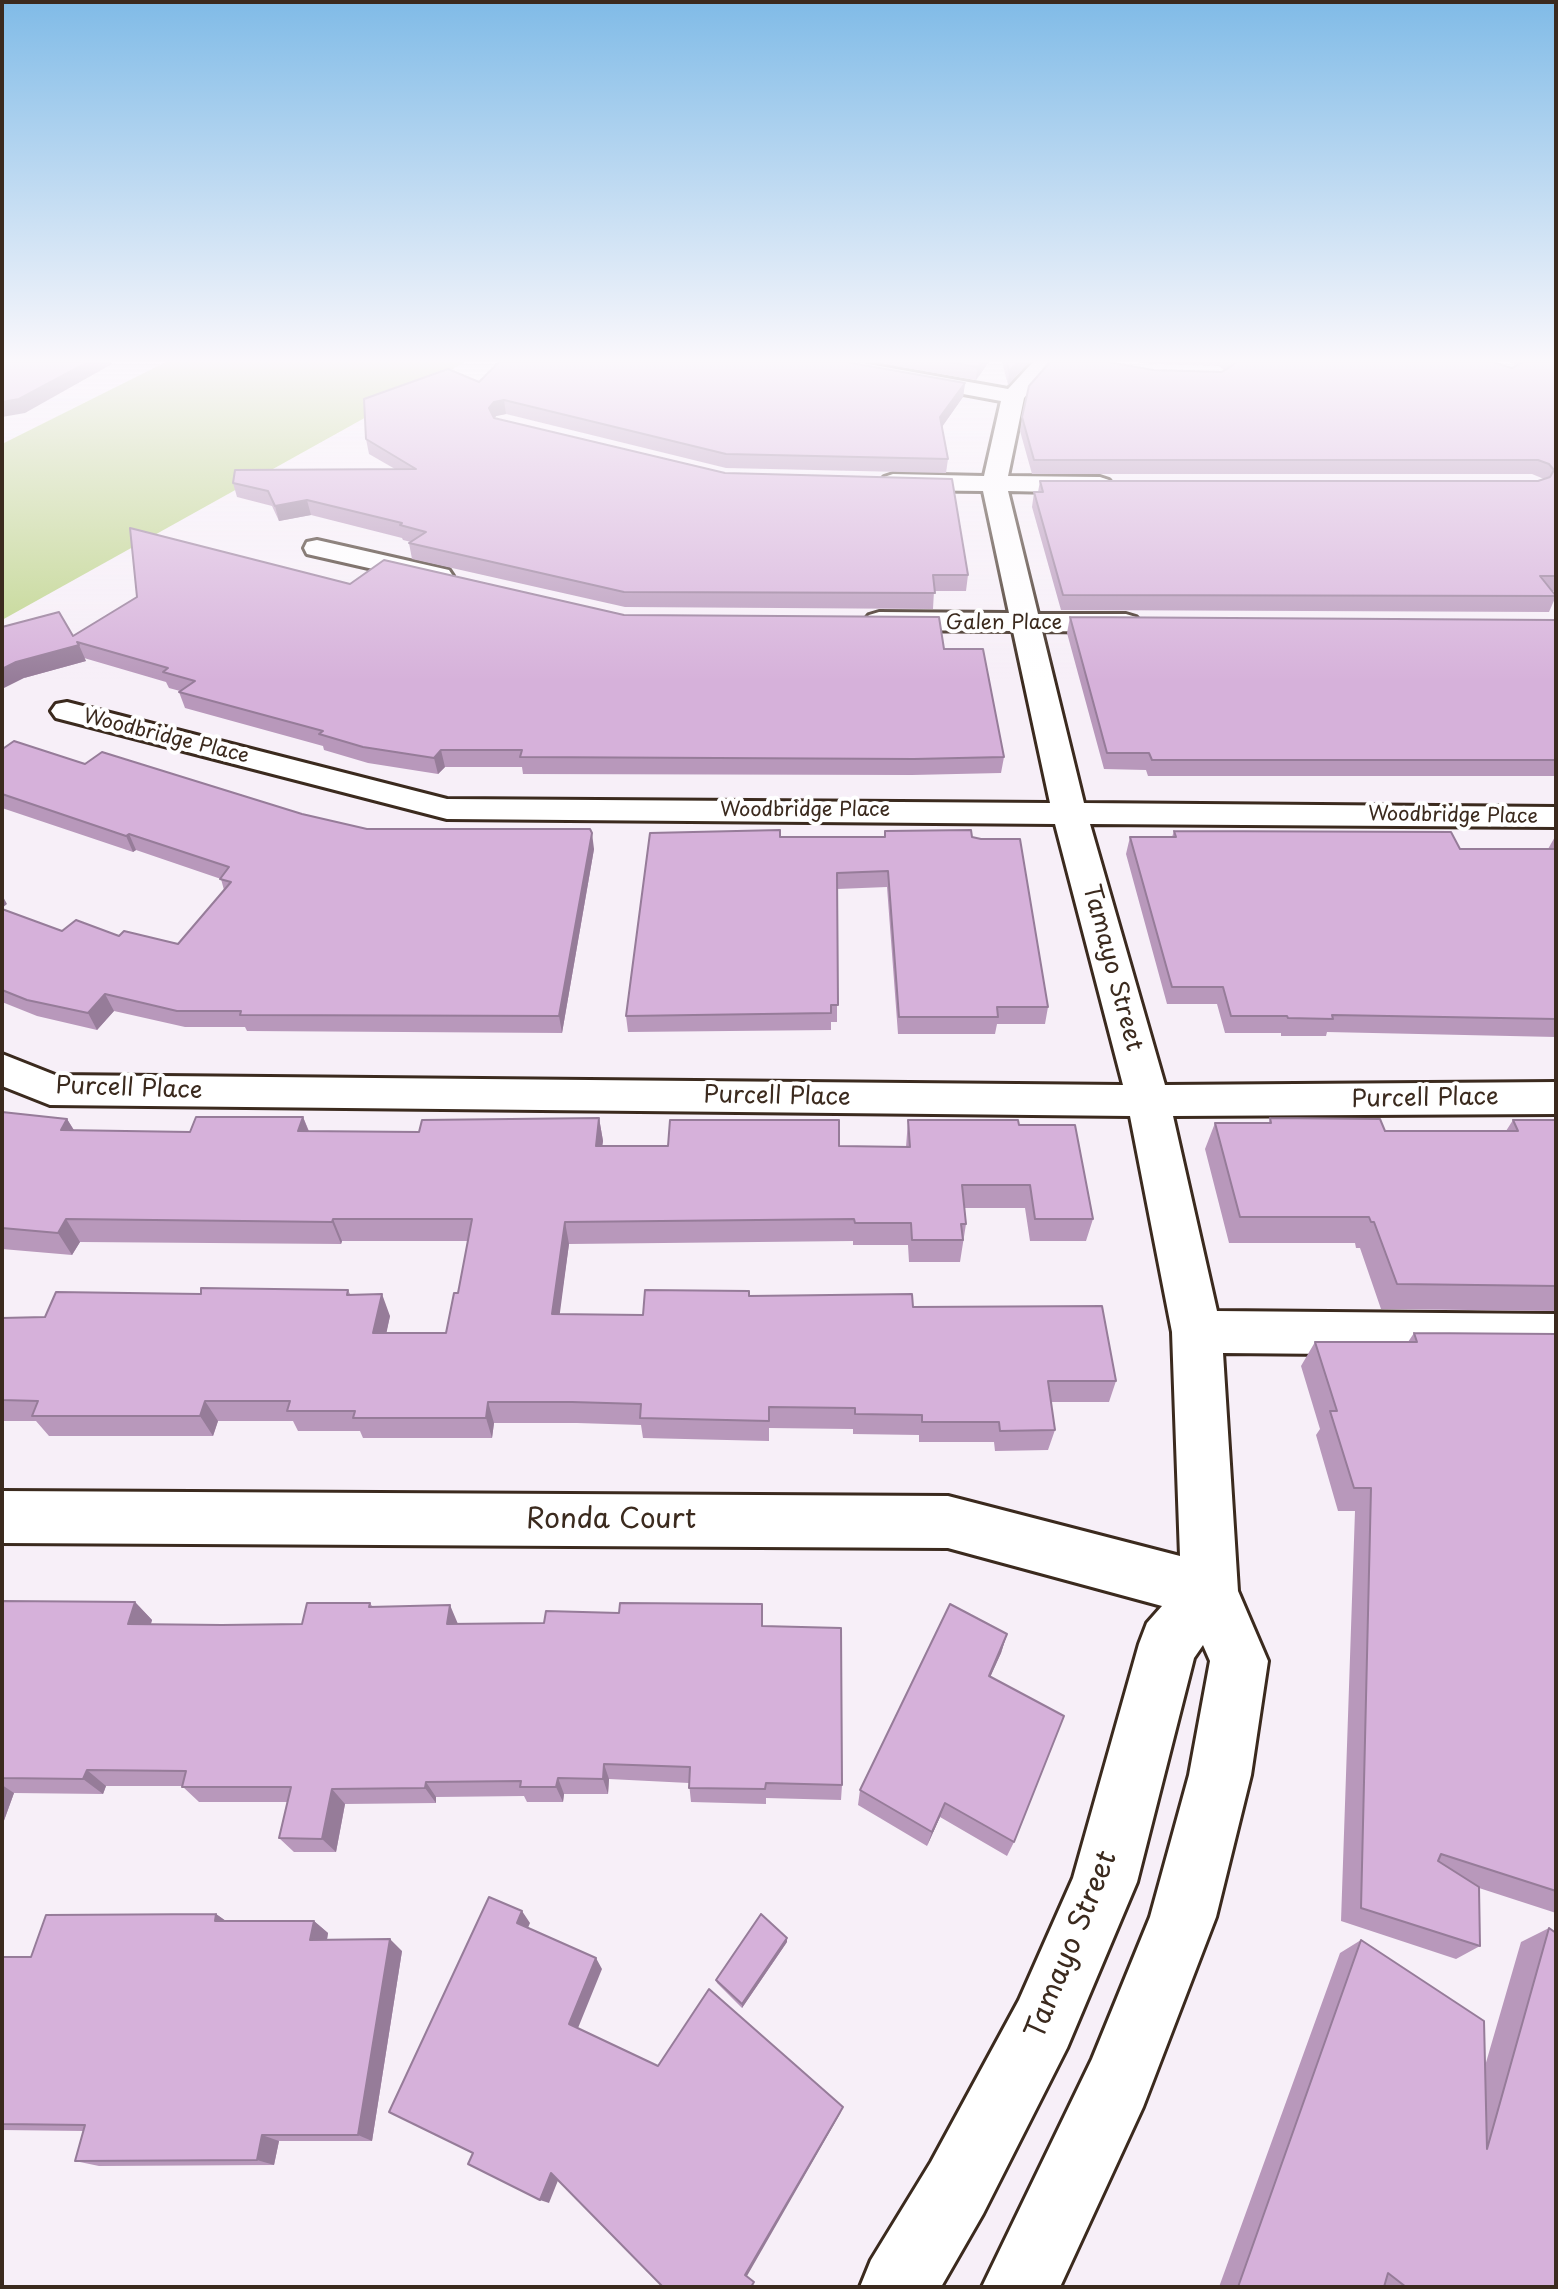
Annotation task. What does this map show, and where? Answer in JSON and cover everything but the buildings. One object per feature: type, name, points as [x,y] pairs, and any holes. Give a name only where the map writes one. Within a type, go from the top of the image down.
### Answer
[{"type":"street","name":"Tamayo Street","points":[[997,469],[994,485],[1024,623],[1069,811],[1148,1101],[1197,1332],[1210,1591],[1239,1661],[1220,1775],[1183,1917],[1118,2082],[1020,2287]]},
{"type":"street","points":[[868,482],[1121,485]]},
{"type":"street","points":[[317,548],[471,584]]},
{"type":"street","name":"Galen Place","points":[[848,621],[1149,623]]},
{"type":"street","name":"Woodbridge Place","points":[[67,711],[447,809],[1069,811],[1556,817]]},
{"type":"street","name":"Purcell Place","points":[[2,1069],[50,1090],[1148,1101],[1556,1098]]},
{"type":"street","points":[[1197,1332],[1556,1335]]},
{"type":"street","name":"Ronda Court","points":[[2,1517],[948,1522],[1210,1591]]},
{"type":"street","name":"Tamayo Street","points":[[898,2287],[957,2188],[1043,2024],[1104,1882],[1168,1644],[1210,1591]]},
{"type":"green space","points":[[2,469],[273,469],[2,620]]}]
